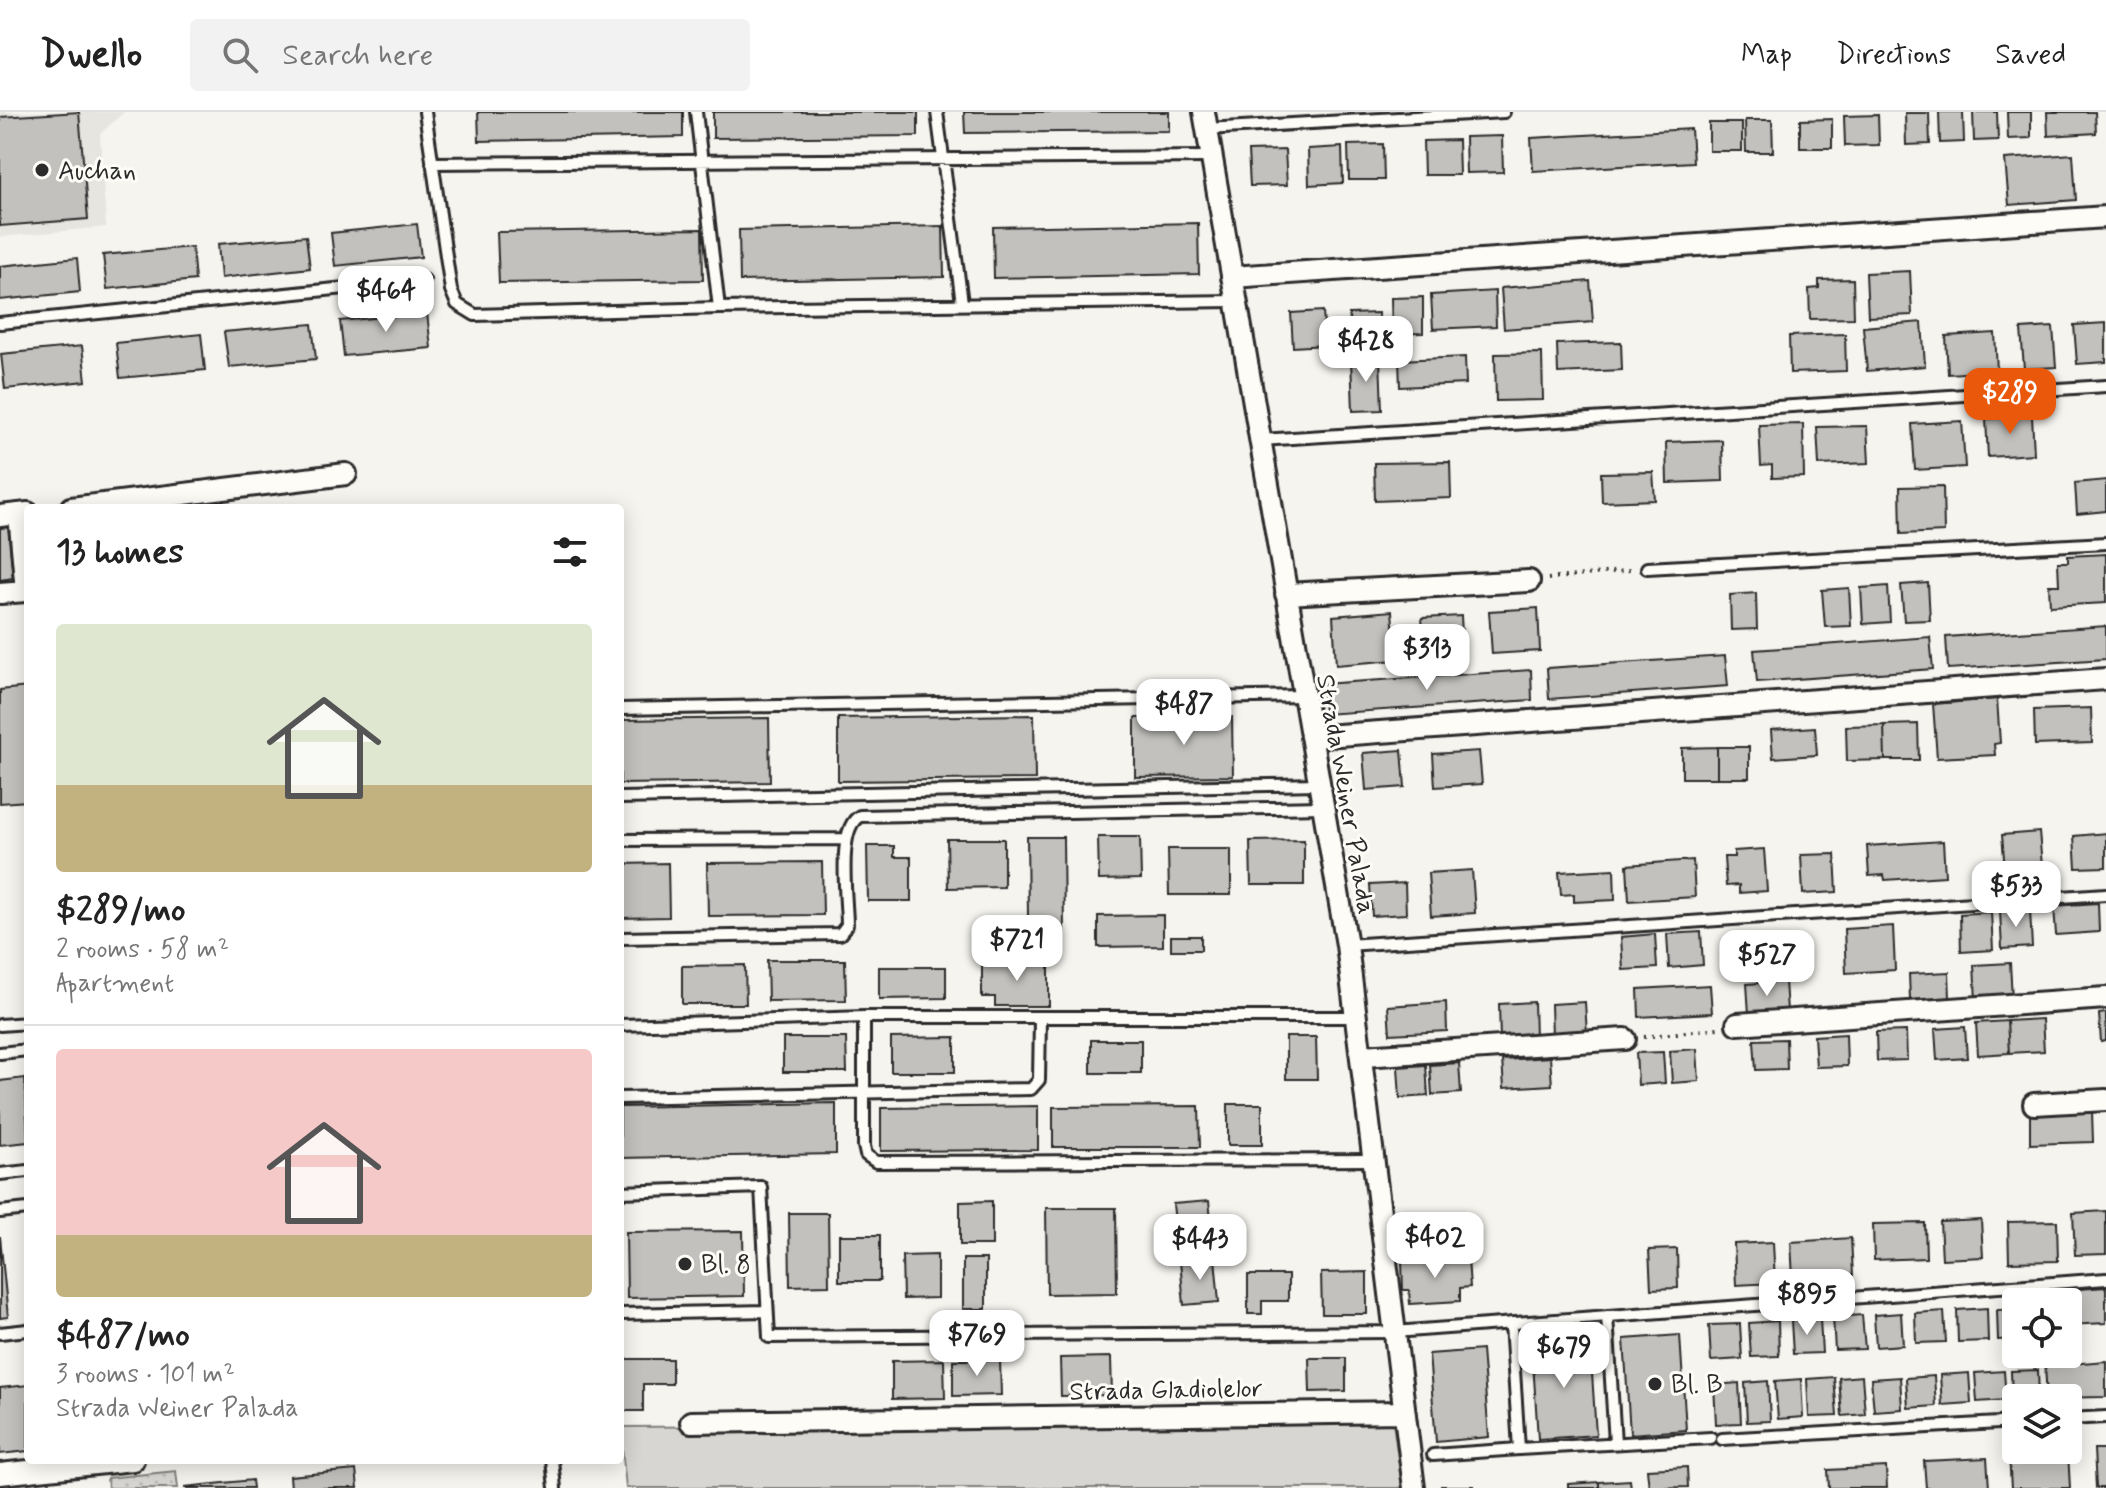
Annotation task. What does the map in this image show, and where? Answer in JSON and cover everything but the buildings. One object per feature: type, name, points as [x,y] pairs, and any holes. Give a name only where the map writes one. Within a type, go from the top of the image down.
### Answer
[{"type":"street","name":"Strada Weiner Palada","points":[[1205,121],[1347,945],[1376,1160],[1414,1488]]},
{"type":"street","points":[[1232,277],[2106,217]]},
{"type":"street","points":[[103,504],[346,474]]},
{"type":"street","points":[[16,515],[24,576]]},
{"type":"street","points":[[1286,594],[1529,581]]},
{"type":"street","points":[[0,593],[24,591]]},
{"type":"street","points":[[1311,737],[2106,679]]},
{"type":"street","points":[[1737,1024],[2106,998]]},
{"type":"street","points":[[1363,1056],[1625,1039]]},
{"type":"street","points":[[2034,1104],[2106,1100]]},
{"type":"street","name":"Strada Gladiolelor","points":[[691,1422],[1403,1412]]},
{"type":"street","points":[[0,1474],[95,1464]]},
{"type":"lane","points":[[425,112],[451,290],[457,304],[475,315],[962,303],[1236,301]]},
{"type":"lane","points":[[696,112],[719,308]]},
{"type":"lane","points":[[937,112],[962,303]]},
{"type":"lane","points":[[1205,121],[1504,112]]},
{"type":"lane","points":[[432,163],[1210,157]]},
{"type":"lane","points":[[0,323],[424,280]]},
{"type":"lane","points":[[1260,440],[2106,386]]},
{"type":"lane","points":[[1647,568],[2106,543]]},
{"type":"lane","points":[[624,709],[1304,696]]},
{"type":"lane","points":[[624,798],[1318,784]]},
{"type":"lane","points":[[624,938],[840,934],[847,925],[845,839],[851,821],[873,814],[1322,807]]},
{"type":"lane","points":[[624,840],[845,839]]},
{"type":"lane","points":[[1347,945],[2106,894]]},
{"type":"lane","points":[[624,1025],[864,1017],[1358,1017]]},
{"type":"lane","points":[[864,1017],[864,1146],[866,1155],[876,1162],[1376,1160]]},
{"type":"lane","points":[[624,1098],[1031,1089],[1039,1080],[1040,1018]]},
{"type":"lane","points":[[0,1025],[24,1023]]},
{"type":"lane","points":[[0,1053],[24,1050]]},
{"type":"lane","points":[[0,1174],[24,1171]]},
{"type":"lane","points":[[624,1192],[761,1187],[769,1337],[1394,1332],[2106,1279]]},
{"type":"lane","points":[[0,1212],[24,1209]]},
{"type":"lane","points":[[624,1314],[767,1311]]},
{"type":"lane","points":[[1607,1316],[1615,1443]]},
{"type":"lane","points":[[1511,1323],[1519,1449]]},
{"type":"lane","points":[[0,1333],[24,1330]]},
{"type":"lane","points":[[2082,1418],[2106,1417]]},
{"type":"lane","points":[[1433,1455],[2002,1423]]},
{"type":"lane","points":[[552,1464],[555,1488]]},
{"type":"path","points":[[1529,581],[1647,568]]},
{"type":"path","points":[[1625,1039],[1702,1032],[1737,1024]]},
{"type":"shaded area","name":"Auchan","points":[[0,112],[124,112],[100,134],[106,227],[0,237]]},
{"type":"shaded area","points":[[1393,1422],[1402,1488],[626,1488],[624,1427]]},
{"type":"shaded area","points":[[176,1471],[178,1488],[108,1488],[107,1478]]},
{"type":"place","name":"Auchan","points":[[42,170]]},
{"type":"place","name":"Bl. 8","points":[[685,1264]]},
{"type":"place","name":"Bl. B","points":[[1655,1384]]}]
